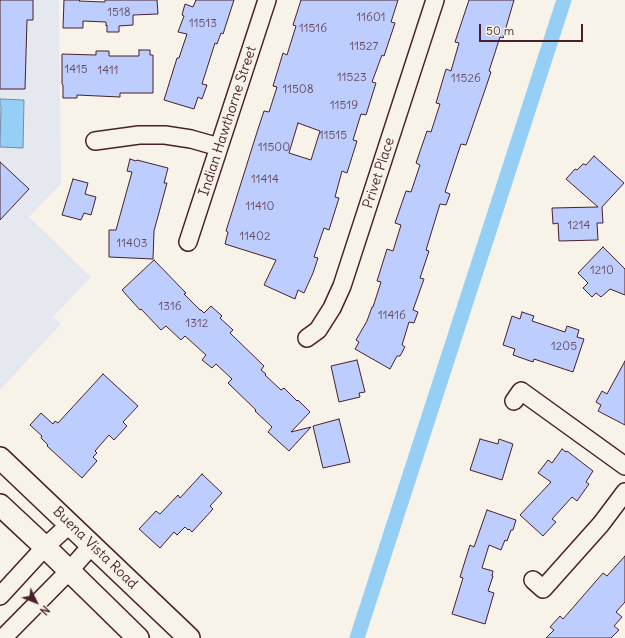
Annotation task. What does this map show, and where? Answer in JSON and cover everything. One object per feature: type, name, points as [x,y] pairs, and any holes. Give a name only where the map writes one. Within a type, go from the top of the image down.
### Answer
[{"type":"main road","name":"Buena Vista Road","points":[[0,458],[189,638]]},
{"type":"main road","points":[[0,505],[138,638]]},
{"type":"street","name":"Indian Hawthorne Street","points":[[188,242],[267,0]]},
{"type":"street","name":"Privet Place","points":[[307,338],[318,330],[332,308],[342,286],[435,0]]},
{"type":"street","points":[[95,141],[139,135],[165,135],[191,139],[219,147]]},
{"type":"street","points":[[514,401],[521,391],[625,466]]},
{"type":"street","points":[[533,580],[543,589],[600,524],[625,492]]},
{"type":"street","points":[[0,596],[45,547],[70,524]]},
{"type":"street","points":[[4,638],[92,545]]},
{"type":"shaded area","points":[[0,0],[59,0],[61,184],[29,217],[91,277],[53,317],[61,324],[0,390]]},
{"type":"water","points":[[0,99],[24,100],[23,148],[0,147]]},
{"type":"building","points":[[0,0],[33,0],[33,20],[27,20],[25,89],[0,89]]},
{"type":"building","points":[[64,0],[105,2],[105,0],[157,0],[158,14],[133,15],[133,25],[119,26],[119,32],[107,32],[106,22],[83,21],[83,28],[63,28]]},
{"type":"building","points":[[196,0],[234,0],[223,34],[221,33],[217,44],[215,43],[202,84],[207,85],[202,99],[198,97],[194,109],[164,100],[177,58],[179,58],[187,34],[178,32],[184,16],[182,15],[185,4],[193,7]]},
{"type":"building","points":[[301,0],[398,0],[391,22],[395,23],[384,56],[382,55],[372,82],[376,83],[366,115],[361,114],[353,140],[357,141],[347,173],[342,171],[335,197],[339,198],[329,230],[324,228],[314,257],[318,258],[304,293],[298,290],[295,299],[264,285],[276,260],[225,244],[228,232],[226,231],[258,129],[264,111],[269,112],[277,87],[273,86],[283,53],[287,55],[296,26],[293,25]],"holes":[[[298,123],[320,131],[311,160],[289,153]]]},
{"type":"building","points":[[469,0],[514,0],[503,38],[500,37],[489,71],[491,72],[466,145],[461,144],[445,192],[450,194],[446,205],[440,204],[426,250],[429,251],[420,278],[424,279],[413,310],[418,312],[414,323],[409,322],[402,345],[405,347],[400,356],[397,356],[390,369],[355,349],[359,342],[356,340],[373,307],[381,282],[377,281],[387,249],[393,251],[401,225],[395,223],[406,191],[411,192],[420,165],[416,163],[427,131],[431,132],[440,104],[436,103],[446,69],[451,71],[459,43],[455,42]]},
{"type":"building","points":[[139,50],[150,50],[150,55],[153,55],[153,93],[120,93],[120,97],[77,95],[77,98],[63,98],[62,54],[96,55],[96,51],[109,51],[109,56],[139,56]]},
{"type":"building","points":[[594,156],[624,183],[602,207],[603,223],[597,223],[598,240],[559,241],[558,223],[553,224],[552,208],[598,207],[566,179],[575,169],[577,170],[583,164],[586,165]]},
{"type":"building","points":[[130,159],[168,168],[164,183],[167,183],[154,231],[153,259],[109,257],[109,230],[116,230],[132,172],[127,171]]},
{"type":"building","points":[[0,162],[29,189],[0,220]]},
{"type":"building","points":[[73,179],[88,183],[85,194],[96,197],[91,215],[84,213],[81,220],[62,215]]},
{"type":"building","points":[[603,247],[625,269],[625,295],[610,289],[601,297],[596,293],[592,297],[583,288],[588,283],[578,273]]},
{"type":"building","points":[[154,260],[186,293],[184,294],[200,310],[204,313],[211,306],[222,316],[220,318],[233,330],[230,333],[264,366],[261,370],[266,374],[265,375],[281,390],[284,388],[310,412],[291,432],[311,427],[289,451],[268,432],[272,427],[228,383],[232,379],[216,364],[212,368],[202,360],[206,355],[185,336],[181,340],[166,326],[161,330],[122,290]]},
{"type":"building","points":[[522,312],[534,316],[532,321],[565,332],[567,326],[579,330],[577,337],[584,339],[573,372],[534,359],[533,362],[513,355],[515,349],[503,345],[512,316],[520,319]]},
{"type":"building","points":[[357,360],[365,392],[359,393],[360,397],[339,402],[331,366]]},
{"type":"building","points":[[625,361],[625,425],[598,411],[601,405],[596,402],[602,391],[607,394]]},
{"type":"building","points":[[103,374],[138,406],[123,422],[127,426],[114,440],[109,435],[95,451],[97,453],[93,457],[97,461],[82,478],[47,446],[48,445],[41,438],[42,436],[30,425],[41,413],[53,424],[55,421],[58,423]]},
{"type":"building","points":[[339,419],[350,462],[323,468],[313,426]]},
{"type":"building","points":[[480,439],[498,444],[499,439],[513,444],[502,480],[470,470]]},
{"type":"building","points":[[562,449],[566,452],[567,451],[593,471],[586,482],[589,484],[577,501],[572,497],[552,519],[556,522],[543,536],[520,515],[551,482],[538,473],[548,460],[552,463]]},
{"type":"building","points":[[202,474],[222,493],[210,506],[213,509],[192,532],[185,527],[177,535],[174,532],[160,548],[139,529],[156,511],[160,514],[178,495],[180,498]]},
{"type":"building","points":[[487,510],[516,520],[513,530],[511,530],[507,541],[505,540],[501,550],[489,545],[482,568],[493,571],[493,576],[488,591],[494,593],[485,624],[452,614],[463,578],[460,577],[470,545],[474,547]]},
{"type":"building","points":[[625,556],[625,602],[616,612],[622,617],[614,626],[619,630],[611,638],[546,638],[554,630],[550,627],[560,616],[563,619],[603,573],[607,576]]},
{"type":"waterway","points":[[357,638],[564,0]]}]
